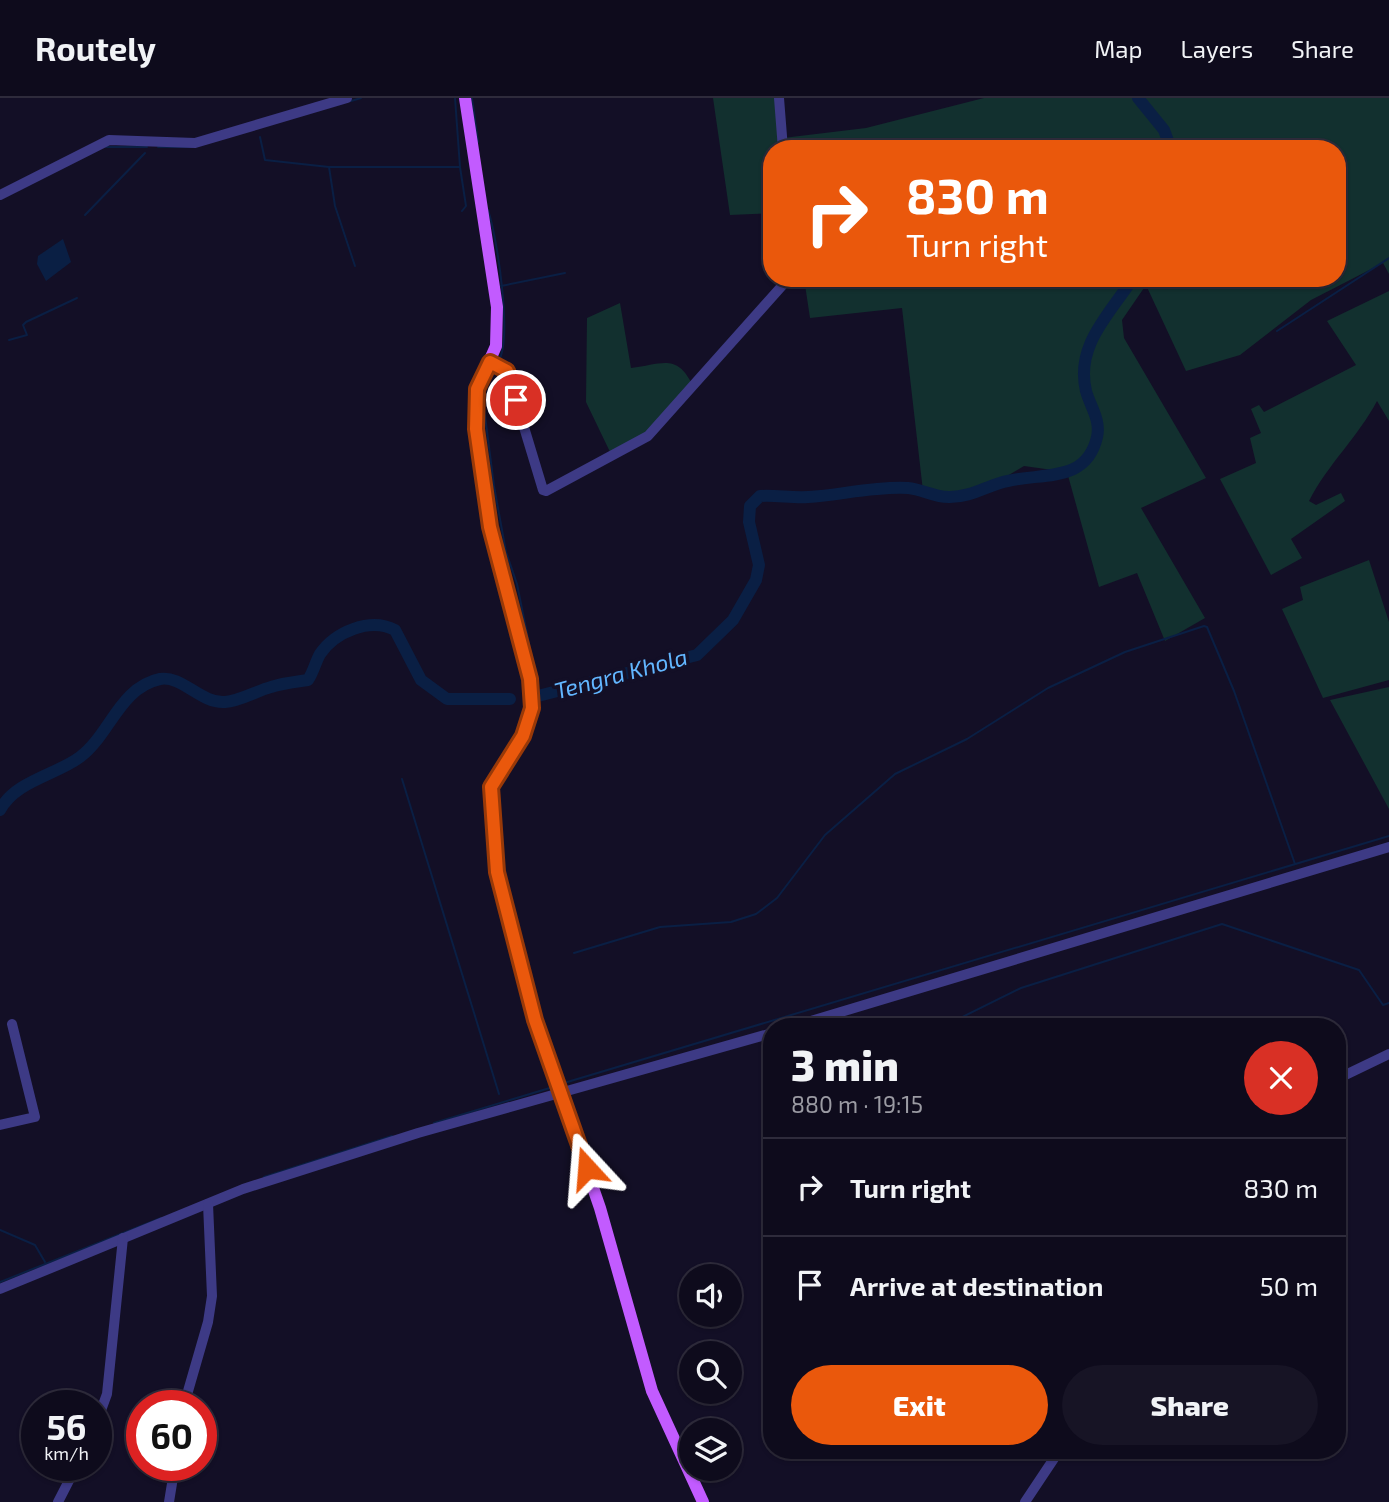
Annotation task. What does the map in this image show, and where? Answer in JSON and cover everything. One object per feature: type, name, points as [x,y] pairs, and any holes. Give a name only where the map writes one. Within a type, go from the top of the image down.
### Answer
[{"type":"main road","points":[[465,98],[497,307],[498,334],[490,362],[477,389],[476,429],[490,527],[530,679],[532,708],[523,736],[494,779],[490,808],[504,907],[535,1020],[600,1208],[652,1391],[703,1502]]},
{"type":"street","points":[[0,195],[108,140],[195,143],[347,98]]},
{"type":"street","points":[[779,98],[782,140]]},
{"type":"street","points":[[490,362],[507,371],[543,490],[546,491],[648,436],[781,287]]},
{"type":"street","points":[[821,1018],[1389,848]]},
{"type":"street","points":[[0,1125],[36,1117],[12,1024]]},
{"type":"street","points":[[0,1289],[208,1204],[356,1152],[763,1036]]},
{"type":"street","points":[[1346,1075],[1389,1054]]},
{"type":"street","points":[[188,1390],[208,1322],[212,1296],[208,1204]]},
{"type":"street","points":[[107,1390],[123,1238]]},
{"type":"street","points":[[1025,1502],[1054,1459]]},
{"type":"street","points":[[58,1502],[69,1481]]},
{"type":"street","points":[[169,1502],[172,1481]]},
{"type":"green space","points":[[713,98],[776,98],[778,140],[763,140],[763,213],[730,215]]},
{"type":"green space","points":[[984,98],[1389,98],[1389,274],[1383,263],[1346,282],[1346,140],[783,140],[866,128]]},
{"type":"green space","points":[[805,287],[1145,287],[1122,320],[1124,338],[1206,478],[1141,508],[1205,618],[1165,641],[1137,573],[1099,587],[1067,472],[1024,466],[982,491],[923,491],[902,308],[810,318]]},
{"type":"green space","points":[[1147,287],[1336,287],[1311,300],[1240,355],[1186,371]]},
{"type":"green space","points":[[1389,291],[1389,421],[1377,401],[1309,501],[1316,505],[1341,493],[1345,501],[1291,539],[1302,558],[1271,575],[1220,479],[1256,463],[1250,438],[1261,433],[1251,409],[1259,405],[1264,412],[1356,365],[1327,321]]},
{"type":"green space","points":[[620,303],[631,368],[660,363],[675,365],[693,386],[648,436],[611,454],[586,402],[587,318]]},
{"type":"green space","points":[[1369,560],[1389,622],[1389,680],[1323,698],[1282,609],[1303,600],[1300,587]]},
{"type":"green space","points":[[1389,687],[1389,809],[1330,700]]},
{"type":"water","points":[[63,239],[71,262],[46,281],[37,264],[38,256]]},
{"type":"waterway","points":[[351,101],[361,98]]},
{"type":"waterway","points":[[455,98],[466,206],[462,211]]},
{"type":"waterway","points":[[472,98],[478,142]]},
{"type":"waterway","name":"Tengra Khola","points":[[1138,98],[1164,130],[1168,140]]},
{"type":"waterway","points":[[260,137],[265,160],[329,167],[460,167]]},
{"type":"waterway","points":[[106,147],[147,147]]},
{"type":"waterway","points":[[158,147],[192,147]]},
{"type":"waterway","points":[[85,215],[145,153]]},
{"type":"waterway","points":[[329,167],[335,206],[355,266]]},
{"type":"waterway","points":[[488,210],[499,264],[504,311],[504,333],[498,362]]},
{"type":"waterway","points":[[1346,286],[1389,258]]},
{"type":"waterway","points":[[501,286],[565,273]]},
{"type":"waterway","name":"Tengra Khola","points":[[538,696],[697,655],[733,620],[756,580],[759,565],[749,522],[750,506],[760,496],[808,497],[896,488],[957,497],[1000,483],[1058,474],[1082,463],[1091,453],[1098,431],[1086,391],[1085,359],[1105,317],[1127,287]]},
{"type":"waterway","points":[[1277,331],[1345,287]]},
{"type":"waterway","points":[[9,340],[27,335],[23,325],[26,322],[77,298]]},
{"type":"waterway","points":[[488,379],[493,370]]},
{"type":"waterway","points":[[486,385],[483,400],[494,486],[506,552],[517,584],[535,674]]},
{"type":"waterway","points":[[0,810],[15,792],[80,757],[125,702],[146,684],[168,679],[208,699],[225,702],[236,700],[265,689],[308,680],[320,654],[327,646],[344,633],[364,626],[385,626],[395,630],[421,680],[447,699],[510,699]]},
{"type":"waterway","points":[[574,953],[660,927],[731,922],[756,914],[777,898],[825,835],[895,774],[967,739],[1048,688],[1125,652],[1204,626],[1207,627],[1234,691],[1295,864]]},
{"type":"waterway","points":[[537,687],[538,696]]},
{"type":"waterway","points":[[402,779],[499,1094]]},
{"type":"waterway","points":[[781,1018],[1389,836]]},
{"type":"waterway","points":[[960,1018],[1021,988],[1222,924],[1359,970],[1383,1005],[1389,1003]]},
{"type":"waterway","points":[[564,1083],[763,1023]]},
{"type":"waterway","points":[[434,1123],[553,1087]]},
{"type":"waterway","points":[[264,1177],[392,1136]]},
{"type":"waterway","points":[[0,1282],[161,1218]]},
{"type":"waterway","points":[[0,1230],[35,1245],[45,1262]]},
{"type":"route","points":[[516,400],[507,371],[490,362],[477,389],[474,407],[476,429],[490,527],[530,679],[532,708],[523,736],[494,779],[490,808],[504,907],[535,1020],[587,1168]]}]
